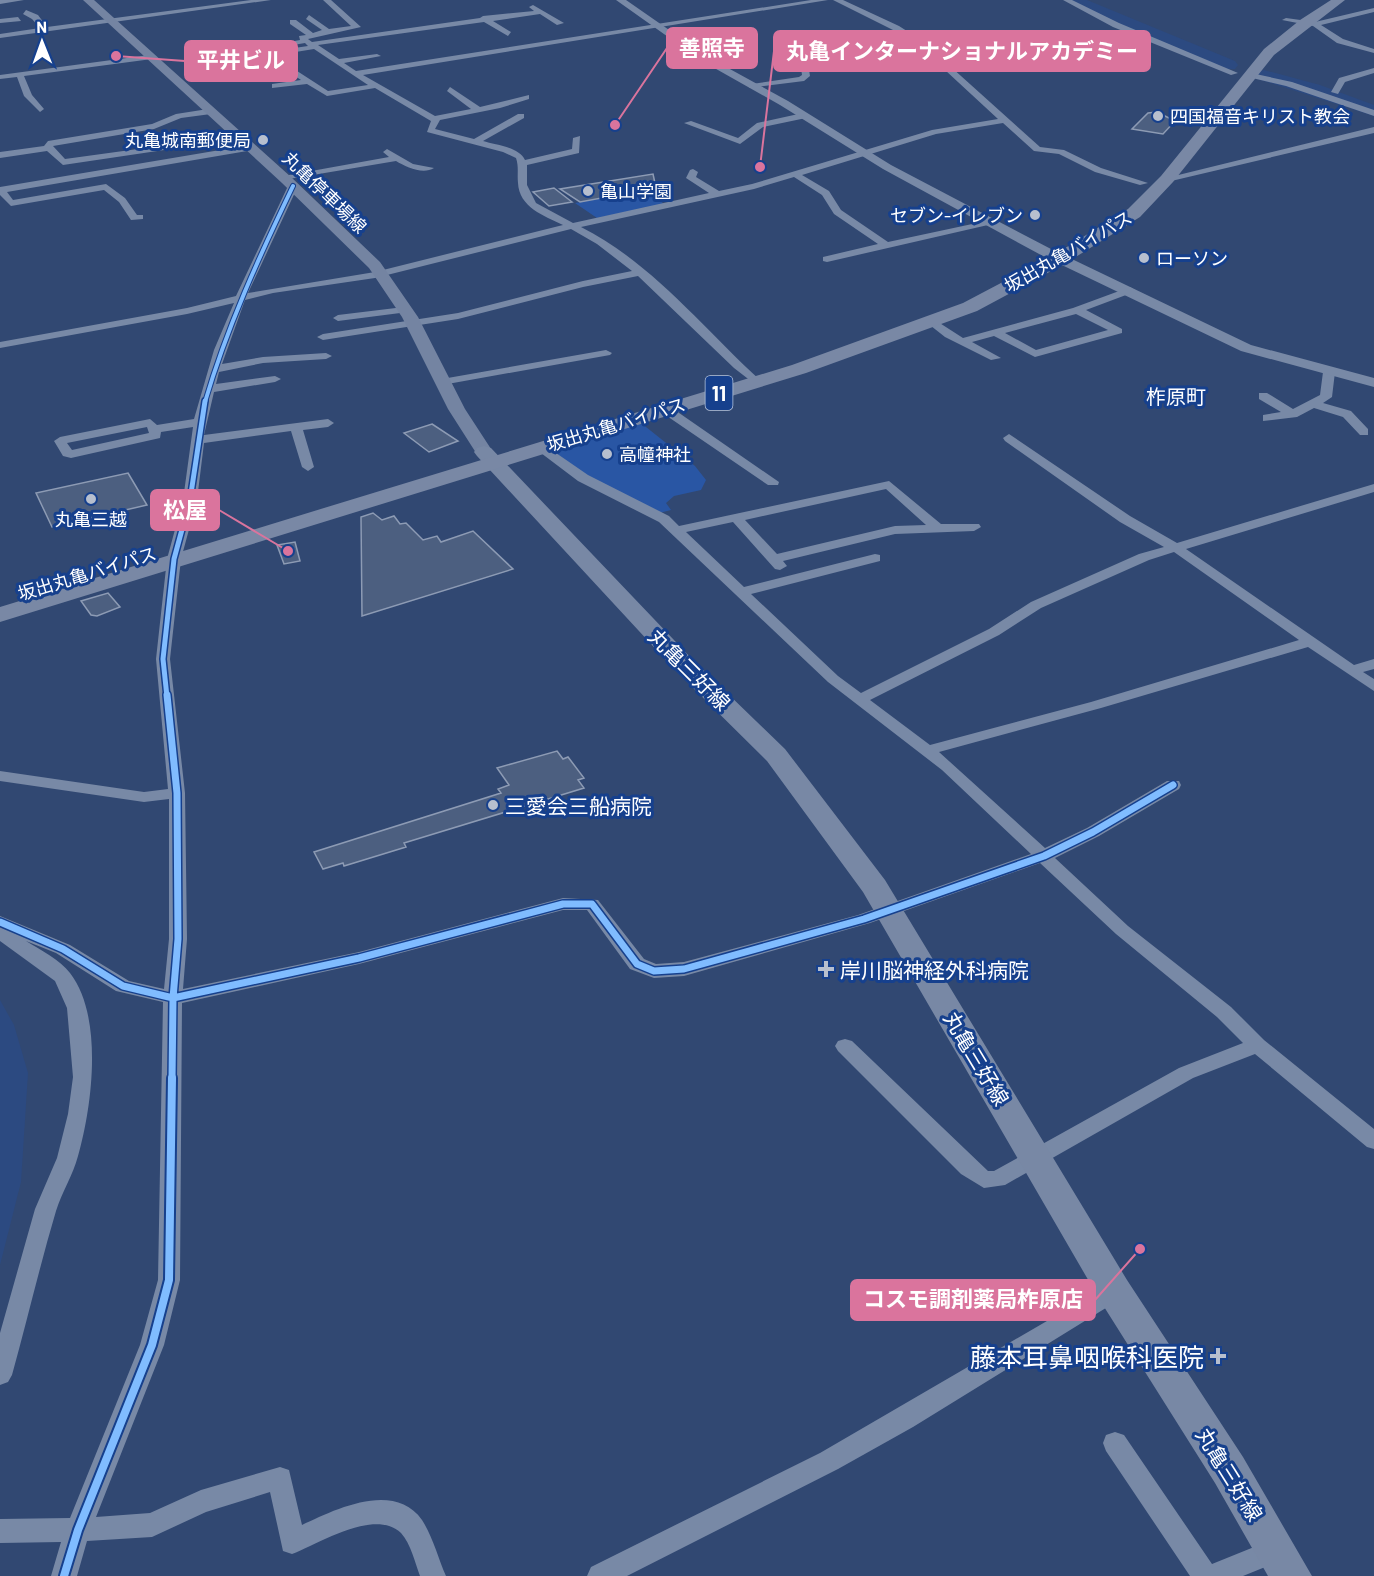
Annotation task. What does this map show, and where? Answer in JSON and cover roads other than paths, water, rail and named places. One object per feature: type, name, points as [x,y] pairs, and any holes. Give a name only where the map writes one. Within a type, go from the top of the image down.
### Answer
[{"type":"highway","name":"坂出丸亀バイパス","points":[[1302,22],[1317,0]]},
{"type":"highway","name":"坂出丸亀バイパス","points":[[0,601],[176,552],[931,322],[970,307],[1053,255],[1115,210],[1247,72],[1302,22],[1339,0]]},
{"type":"highway","name":"坂出丸亀バイパス","points":[[489,457],[539,447],[665,409],[955,298],[1053,255],[1134,213],[1167,179],[1247,72]]},
{"type":"highway","name":"坂出丸亀バイパス","points":[[0,615],[176,552]]},
{"type":"main road","name":"丸亀停車場線","points":[[88,0],[208,112],[288,181],[381,273],[412,324],[442,382],[489,457]]},
{"type":"main road","name":"丸亀三好線","points":[[489,457],[684,666],[776,755],[875,887],[1114,1291],[1229,1470],[1292,1576]]},
{"type":"street","points":[[0,2],[20,0]]},
{"type":"street","points":[[0,36],[267,0]]},
{"type":"street","points":[[327,0],[357,27],[328,31],[311,42],[259,56],[251,50],[311,42],[378,35],[542,12]]},
{"type":"street","points":[[620,0],[705,59],[864,154],[988,222],[1130,290],[1221,338],[1275,358],[1374,384]]},
{"type":"street","points":[[355,74],[506,52],[658,25],[824,0]]},
{"type":"street","points":[[837,0],[896,28],[918,42],[1037,149],[1061,152],[1098,170],[1143,183]]},
{"type":"street","points":[[1067,0],[1116,25],[1247,72],[1374,113]]},
{"type":"street","points":[[528,4],[560,23]]},
{"type":"street","points":[[1302,22],[1374,10]]},
{"type":"street","points":[[26,12],[35,17],[45,30]]},
{"type":"street","points":[[472,12],[508,34]]},
{"type":"street","points":[[309,17],[328,31]]},
{"type":"street","points":[[0,21],[18,19]]},
{"type":"street","points":[[293,22],[311,42],[337,62],[433,119],[492,108],[526,97]]},
{"type":"street","points":[[1302,22],[1340,41],[1374,51]]},
{"type":"street","points":[[430,28],[439,33]]},
{"type":"street","points":[[378,35],[386,40]]},
{"type":"street","points":[[337,62],[377,56]]},
{"type":"street","points":[[752,86],[801,79],[806,76],[804,70],[807,68],[932,56]]},
{"type":"street","points":[[0,78],[149,57]]},
{"type":"street","points":[[277,60],[327,94],[375,86]]},
{"type":"street","points":[[1335,92],[1342,80],[1374,70]]},
{"type":"street","points":[[1247,72],[1335,92],[1374,104]]},
{"type":"street","points":[[20,75],[28,96],[40,109]]},
{"type":"street","points":[[275,86],[309,81]]},
{"type":"street","points":[[450,89],[478,110]]},
{"type":"street","points":[[473,142],[525,117],[492,108]]},
{"type":"street","points":[[49,148],[48,144],[154,126],[179,117],[208,112]]},
{"type":"street","points":[[688,123],[740,141],[751,128],[760,124],[803,116]]},
{"type":"street","points":[[433,119],[435,123],[430,130],[506,150],[520,157],[522,163],[520,182],[525,196],[533,205],[608,246],[674,302],[703,334],[750,377]]},
{"type":"street","points":[[0,345],[381,273],[571,226],[717,195],[935,132],[1005,120]]},
{"type":"street","points":[[1167,179],[1374,130]]},
{"type":"street","points":[[522,163],[576,151],[577,138]]},
{"type":"street","points":[[49,148],[63,162],[164,147]]},
{"type":"street","points":[[0,190],[250,147]]},
{"type":"street","points":[[0,155],[49,148]]},
{"type":"street","points":[[384,150],[411,166],[429,168]]},
{"type":"street","points":[[64,1576],[78,1530],[152,1345],[169,1280],[173,998],[178,939],[177,793],[163,659],[176,552],[190,500],[200,422],[215,369],[288,181],[397,158]]},
{"type":"street","points":[[693,172],[691,178],[717,195]]},
{"type":"street","points":[[795,174],[826,193],[837,212],[884,244]]},
{"type":"street","points":[[0,190],[11,203],[106,187],[122,201],[134,218],[140,217]]},
{"type":"street","points":[[827,259],[884,244],[988,222]]},
{"type":"street","points":[[323,337],[458,316],[593,282],[640,273]]},
{"type":"street","points":[[961,342],[1077,310],[1130,290]]},
{"type":"street","points":[[338,318],[404,310]]},
{"type":"street","points":[[995,332],[1035,354],[1118,331],[1077,310]]},
{"type":"street","points":[[931,322],[961,342],[995,358]]},
{"type":"street","points":[[442,382],[606,353]]},
{"type":"street","points":[[215,369],[263,360],[326,356]]},
{"type":"street","points":[[1267,418],[1293,414],[1312,402],[1326,397],[1329,372]]},
{"type":"street","points":[[209,389],[275,379]]},
{"type":"street","points":[[1263,396],[1293,414]]},
{"type":"street","points":[[1312,402],[1330,411],[1347,414],[1364,432]]},
{"type":"street","points":[[665,409],[773,482]]},
{"type":"street","points":[[154,429],[200,422]]},
{"type":"street","points":[[150,423],[154,429],[156,435],[71,453],[67,453],[60,441],[150,423]]},
{"type":"street","points":[[198,440],[327,423]]},
{"type":"street","points":[[296,427],[308,467]]},
{"type":"street","points":[[1009,438],[1125,519],[1175,548],[1374,686]]},
{"type":"street","points":[[539,447],[583,478],[664,519],[833,679],[948,767],[1122,930],[1224,1012],[1257,1044],[1374,1141]]},
{"type":"street","points":[[677,530],[889,485],[938,528]]},
{"type":"street","points":[[860,699],[994,632],[1036,605],[1144,557],[1374,488]]},
{"type":"street","points":[[736,518],[792,579]]},
{"type":"street","points":[[774,559],[895,530],[974,526]]},
{"type":"street","points":[[740,592],[875,558]]},
{"type":"street","points":[[926,751],[1096,705],[1311,641]]},
{"type":"street","points":[[1352,670],[1374,664]]},
{"type":"street","points":[[0,776],[144,797],[177,793]]},
{"type":"street","points":[[0,922],[63,949],[123,986],[173,998],[359,958],[563,904],[592,904],[638,964],[654,971],[684,969],[888,910],[1044,856],[1093,832],[1173,785]]},
{"type":"street","points":[[0,932],[63,976],[76,1008],[83,1077],[78,1114],[67,1158],[46,1209],[0,1375]]},
{"type":"street","points":[[845,1046],[968,1168],[984,1180],[998,1179],[1186,1073],[1257,1044]]},
{"type":"street","points":[[600,1576],[829,1461],[904,1419],[1114,1291]]},
{"type":"street","points":[[1115,1443],[1205,1576]]},
{"type":"street","points":[[0,1531],[78,1530],[152,1525],[201,1502],[280,1478],[292,1542],[358,1516],[374,1512],[395,1514],[411,1526],[433,1576]]},
{"type":"street","points":[[1212,1576],[1276,1550]]},
{"type":"waterway","points":[[1075,0],[1110,17],[1229,65]]},
{"type":"waterway","points":[[1264,75],[1314,89],[1374,111]]},
{"type":"place","name":"平井ビル","points":[[116,56]]},
{"type":"place","name":"四国福音キリスト教会","points":[[1158,116]]},
{"type":"place","name":"善照寺","points":[[615,125]]},
{"type":"place","name":"丸亀城南郵便局","points":[[263,140]]},
{"type":"place","name":"丸亀インターナショナルアカデミー","points":[[760,167]]},
{"type":"place","name":"亀山学園","points":[[588,191]]},
{"type":"place","name":"セブン-イレブン","points":[[1035,215]]},
{"type":"place","name":"ローソン","points":[[1144,258]]},
{"type":"place","name":"高幢神社","points":[[607,454]]},
{"type":"place","name":"丸亀三越","points":[[91,499]]},
{"type":"place","name":"松屋","points":[[288,551]]},
{"type":"place","name":"三愛会三船病院","points":[[493,805]]},
{"type":"place","name":"岸川脳神経外科病院","points":[[826,969]]},
{"type":"place","name":"コスモ調剤薬局柞原店","points":[[1140,1249]]},
{"type":"place","name":"藤本耳鼻咽喉科医院","points":[[1218,1356]]},
{"type":"district","name":"柞原町","points":[[1176,396]]}]
